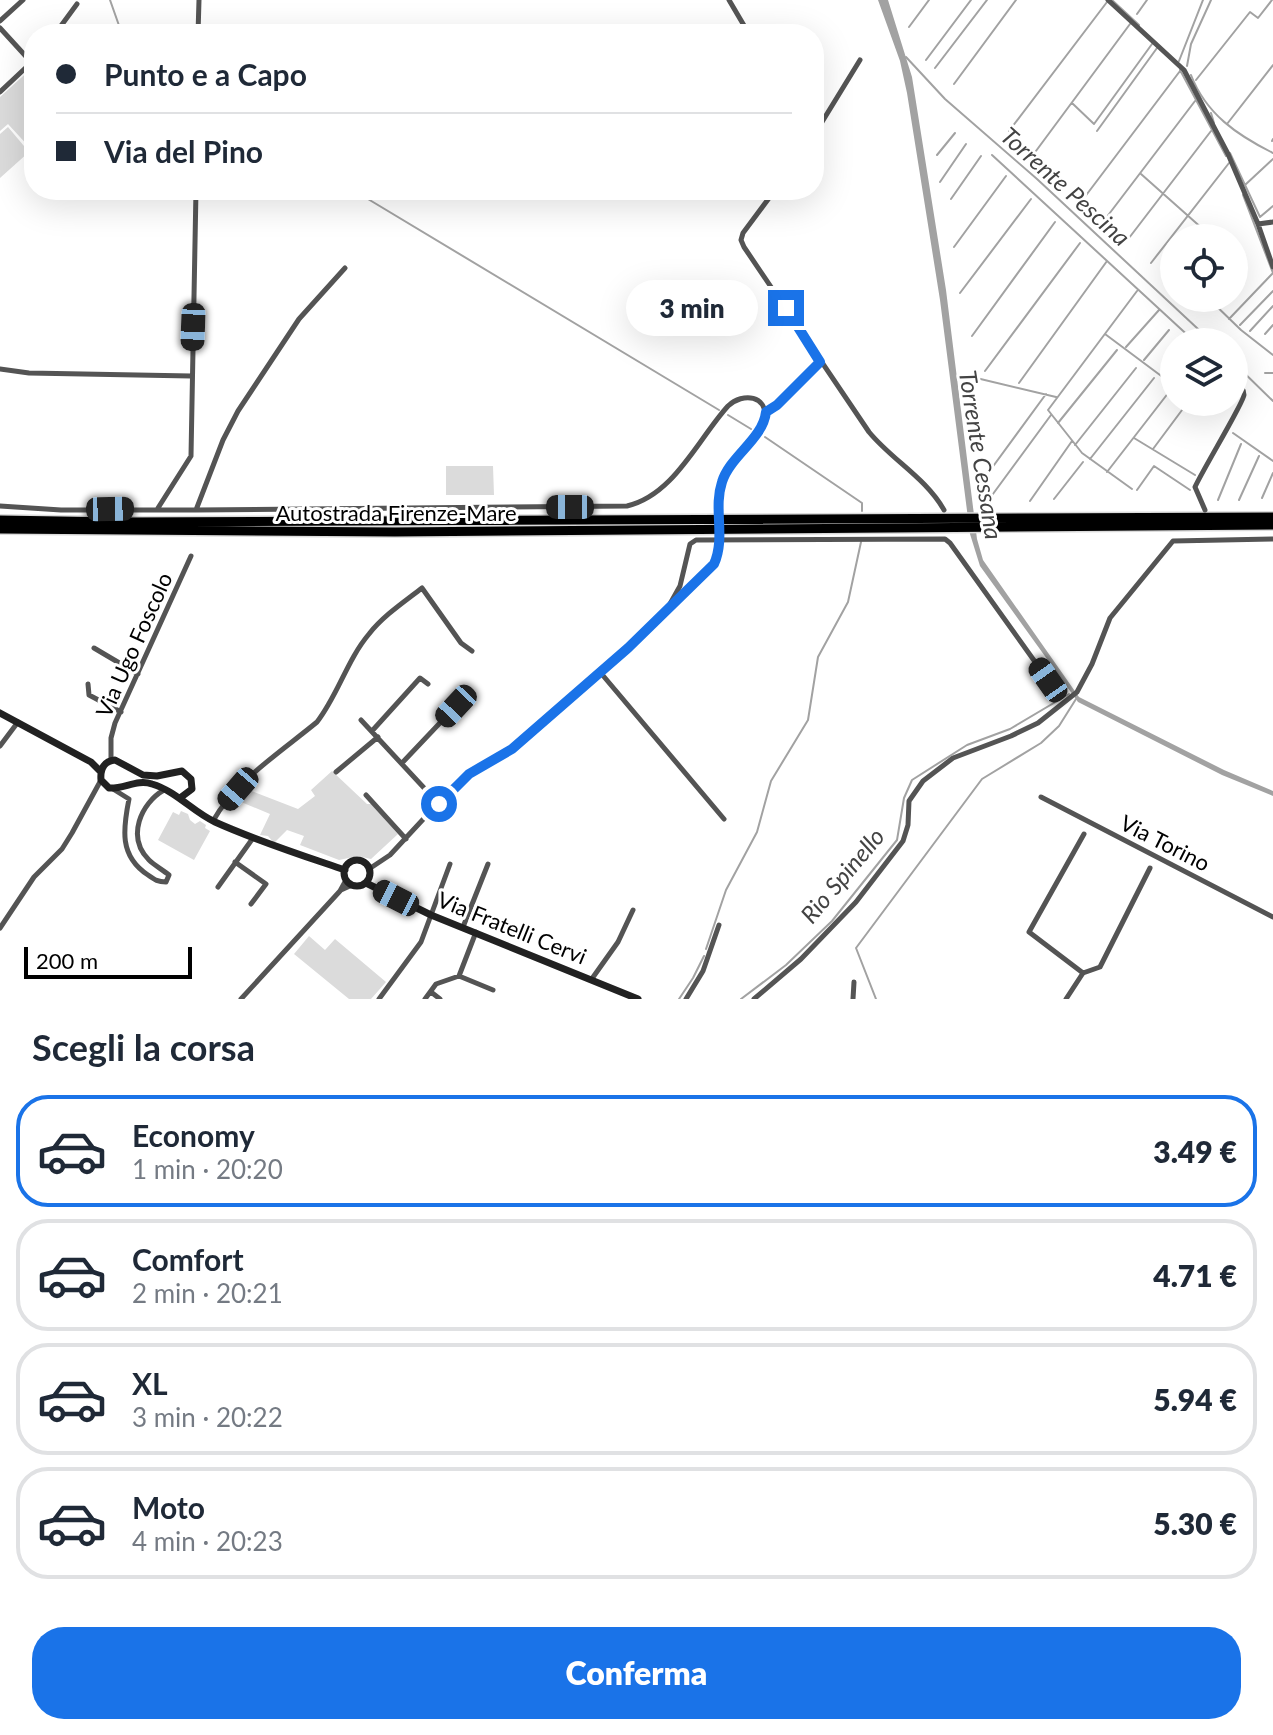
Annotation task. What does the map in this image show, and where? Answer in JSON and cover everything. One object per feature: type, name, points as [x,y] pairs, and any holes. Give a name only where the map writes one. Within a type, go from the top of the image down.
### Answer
[{"type":"highway","name":"Autostrada Firenze-Mare","points":[[980,522],[1273,517]]},
{"type":"highway","name":"Autostrada Firenze-Mare","points":[[0,520],[1273,525]]},
{"type":"highway","name":"Autostrada Firenze-Mare","points":[[0,529],[395,532],[967,522]]},
{"type":"street","points":[[0,21],[23,0]]},
{"type":"street","points":[[198,24],[199,0]]},
{"type":"street","points":[[729,0],[743,24]]},
{"type":"street","points":[[1108,0],[1184,70],[1228,154],[1273,267]]},
{"type":"street","points":[[62,24],[77,4]]},
{"type":"street","points":[[0,28],[24,52]]},
{"type":"street","points":[[824,119],[860,60]]},
{"type":"street","points":[[0,92],[24,69]]},
{"type":"street","points":[[158,508],[191,456],[196,200]]},
{"type":"street","points":[[768,200],[743,233],[742,244],[820,362],[881,446],[918,478],[944,510]]},
{"type":"street","points":[[1258,224],[1273,222]]},
{"type":"street","points":[[196,510],[223,440],[238,411],[299,319],[345,268]]},
{"type":"street","points":[[349,883],[359,886],[367,873],[390,855],[469,774],[512,749],[600,672],[714,564],[720,545],[720,499],[726,472],[763,423],[766,412],[820,362]]},
{"type":"street","points":[[0,369],[29,373],[191,376]]},
{"type":"street","points":[[0,506],[61,510],[196,510],[627,506],[651,497],[664,485],[734,400],[746,396],[755,398],[766,412]]},
{"type":"street","points":[[1205,510],[1195,487],[1207,460],[1234,416]]},
{"type":"street","points":[[1206,532],[1206,540]]},
{"type":"street","points":[[666,611],[680,586],[690,544],[696,540],[945,536],[1048,680],[1044,687]]},
{"type":"street","points":[[754,999],[801,959],[856,902],[903,841],[908,825],[909,801],[923,781],[953,758],[1038,723],[1077,692],[1110,618],[1171,543],[1175,540],[1273,539]]},
{"type":"street","name":"Via Ugo Foscolo","points":[[112,762],[111,738],[191,556]]},
{"type":"street","points":[[213,821],[238,789],[317,722],[367,636],[379,622],[422,588],[461,643],[472,651]]},
{"type":"street","points":[[94,648],[138,674]]},
{"type":"street","points":[[600,672],[724,819]]},
{"type":"street","points":[[372,731],[420,678],[428,684]]},
{"type":"street","points":[[88,684],[89,695],[121,712]]},
{"type":"street","points":[[401,763],[456,706]]},
{"type":"street","points":[[0,713],[91,762],[105,782],[129,799],[124,816],[129,858],[135,867],[159,882],[166,882],[169,875],[148,859],[139,837],[141,812],[152,796],[164,790]]},
{"type":"street","points":[[361,720],[439,804]]},
{"type":"street","points":[[0,746],[18,722]]},
{"type":"street","points":[[336,772],[378,737]]},
{"type":"street","points":[[91,762],[112,762],[143,775],[157,776],[182,771],[192,783],[189,793],[191,805]]},
{"type":"street","points":[[0,928],[34,877],[67,841],[93,794],[105,782],[112,762]]},
{"type":"street","points":[[105,782],[142,782],[180,798],[213,821],[319,863],[346,867],[358,861],[367,873]]},
{"type":"street","points":[[180,798],[189,793]]},
{"type":"street","points":[[366,795],[406,839]]},
{"type":"street","name":"Via Torino","points":[[1041,797],[1273,917]]},
{"type":"street","points":[[126,811],[141,812]]},
{"type":"street","points":[[1083,973],[1029,932],[1084,834]]},
{"type":"street","points":[[218,887],[253,837]]},
{"type":"street","points":[[129,858],[143,850]]},
{"type":"street","points":[[235,862],[266,884],[251,904]]},
{"type":"street","points":[[379,999],[421,942],[450,864]]},
{"type":"street","points":[[463,927],[488,864]]},
{"type":"street","points":[[346,867],[349,883]]},
{"type":"street","points":[[1066,999],[1083,973],[1100,967],[1150,868]]},
{"type":"street","name":"Via Fratelli Cervi","points":[[367,873],[376,887],[431,915],[638,999]]},
{"type":"street","points":[[241,999],[349,883]]},
{"type":"street","name":"Via Fratelli Cervi","points":[[591,980],[618,942],[633,910]]},
{"type":"street","points":[[686,999],[703,971],[719,925]]},
{"type":"street","points":[[459,976],[476,932]]},
{"type":"street","points":[[425,999],[436,984],[459,976],[493,990]]},
{"type":"street","points":[[853,999],[854,982]]},
{"type":"street","points":[[431,992],[440,999]]},
{"type":"shaded area","points":[[878,0],[888,0],[912,77],[946,290],[977,539],[983,560],[1079,697],[1224,770],[1273,791],[1273,796],[1222,775],[1078,702],[980,566],[970,534],[940,300],[907,93],[900,61]]},
{"type":"shaded area","points":[[24,75],[24,141],[8,124],[0,131],[0,97]]},
{"type":"shaded area","points":[[8,127],[24,146],[24,156],[0,178],[0,134]]},
{"type":"shaded area","points":[[446,466],[493,466],[494,495],[446,495]]},
{"type":"shaded area","points":[[332,771],[367,804],[371,804],[398,834],[371,859],[358,856],[339,860],[300,845],[304,836],[287,830],[274,843],[268,836],[260,835],[270,814],[234,799],[244,788],[298,809],[315,796],[311,790]]},
{"type":"shaded area","points":[[181,811],[188,814],[195,824],[200,821],[210,831],[194,860],[158,840],[173,812],[179,815]]},
{"type":"shaded area","points":[[309,936],[325,950],[335,939],[386,982],[371,999],[349,999],[294,954]]},
{"type":"waterway","points":[[110,0],[118,24]]},
{"type":"waterway","points":[[909,27],[929,0]]},
{"type":"waterway","points":[[926,60],[971,0]]},
{"type":"waterway","points":[[935,68],[987,0]]},
{"type":"waterway","points":[[954,84],[1016,0]]},
{"type":"waterway","points":[[1112,0],[1139,25]]},
{"type":"waterway","points":[[1137,14],[1147,0]]},
{"type":"waterway","points":[[1179,61],[1203,0]]},
{"type":"waterway","points":[[1187,66],[1191,44],[1211,0]]},
{"type":"waterway","points":[[1196,80],[1250,12],[1258,18],[1272,0]]},
{"type":"waterway","points":[[1009,131],[1107,2]]},
{"type":"waterway","points":[[1033,155],[1130,24]]},
{"type":"waterway","points":[[1072,103],[1094,124],[1152,44]]},
{"type":"waterway","points":[[1097,131],[1157,48]]},
{"type":"waterway","name":"Torrente Pescina","points":[[906,57],[945,99],[1037,179],[1197,328]]},
{"type":"waterway","points":[[1227,124],[1273,65]]},
{"type":"waterway","points":[[1180,70],[1226,156]]},
{"type":"waterway","points":[[1084,198],[1180,71]]},
{"type":"waterway","points":[[1191,75],[1205,101],[1224,122],[1273,153]]},
{"type":"waterway","points":[[1106,218],[1195,101]]},
{"type":"waterway","points":[[1211,113],[1214,123]]},
{"type":"waterway","points":[[1129,238],[1211,131]]},
{"type":"waterway","points":[[937,155],[955,133]]},
{"type":"waterway","points":[[940,182],[966,144]]},
{"type":"waterway","points":[[1230,153],[1260,217],[1273,206]]},
{"type":"waterway","points":[[992,155],[1180,328]]},
{"type":"waterway","points":[[951,199],[981,156]]},
{"type":"waterway","points":[[1245,185],[1273,159]]},
{"type":"waterway","points":[[1151,263],[1229,163]]},
{"type":"waterway","points":[[1141,174],[1197,224]]},
{"type":"waterway","points":[[954,247],[1006,176]]},
{"type":"waterway","points":[[1229,319],[1273,273],[1243,195]]},
{"type":"waterway","points":[[960,293],[1031,199]]},
{"type":"waterway","points":[[370,200],[719,410]]},
{"type":"waterway","points":[[972,336],[1055,222]]},
{"type":"waterway","name":"Torrente Cessana","points":[[985,371],[1080,243]]},
{"type":"waterway","points":[[1019,383],[1107,261]]},
{"type":"waterway","points":[[1132,489],[1082,453],[1048,410],[1137,291]]},
{"type":"waterway","points":[[1240,325],[1273,291]]},
{"type":"waterway","points":[[1250,331],[1273,306]]},
{"type":"waterway","points":[[1126,347],[1159,310]]},
{"type":"waterway","points":[[1222,312],[1273,355]]},
{"type":"waterway","points":[[1265,334],[1273,325]]},
{"type":"waterway","points":[[1105,334],[1160,375]]},
{"type":"waterway","points":[[1144,360],[1160,341]]},
{"type":"waterway","points":[[1058,423],[1117,350]]},
{"type":"waterway","points":[[1075,445],[1136,368]]},
{"type":"waterway","points":[[1265,373],[1273,373]]},
{"type":"waterway","name":"Torrente Cessana","points":[[968,376],[1056,397]]},
{"type":"waterway","name":"Torrente Pescina","points":[[1248,377],[1273,401]]},
{"type":"waterway","points":[[1090,459],[1154,378]]},
{"type":"waterway","name":"Torrente Cessana","points":[[986,476],[1046,394]]},
{"type":"waterway","points":[[1107,472],[1160,404]]},
{"type":"waterway","points":[[728,415],[751,429]]},
{"type":"waterway","name":"Torrente Cessana","points":[[990,498],[1051,415]]},
{"type":"waterway","points":[[1153,449],[1178,416]]},
{"type":"waterway","points":[[1233,433],[1273,461]]},
{"type":"waterway","points":[[765,437],[862,503],[862,511]]},
{"type":"waterway","points":[[1134,438],[1195,475]]},
{"type":"waterway","points":[[1030,501],[1072,441]]},
{"type":"waterway","points":[[1218,500],[1241,444]]},
{"type":"waterway","points":[[1239,500],[1259,456]]},
{"type":"waterway","points":[[1054,499],[1083,462]]},
{"type":"waterway","points":[[1137,490],[1154,466],[1190,490]]},
{"type":"waterway","points":[[1262,498],[1273,473]]},
{"type":"waterway","points":[[706,949],[726,890],[757,832],[771,781],[808,720],[818,657],[848,602],[861,542]]},
{"type":"waterway","name":"Rio Spinello","points":[[741,999],[786,965],[832,921],[897,840],[904,798],[912,780],[967,745],[1010,729],[1069,694]]},
{"type":"waterway","points":[[876,999],[856,948],[982,779],[1041,743],[1059,726],[1076,699]]},
{"type":"waterway","points":[[679,999],[704,956]]},
{"type":"route","points":[[439,804],[454,786],[512,749],[628,648],[714,564],[720,545],[720,491],[726,472],[763,423],[766,412],[820,362],[786,308]]}]
